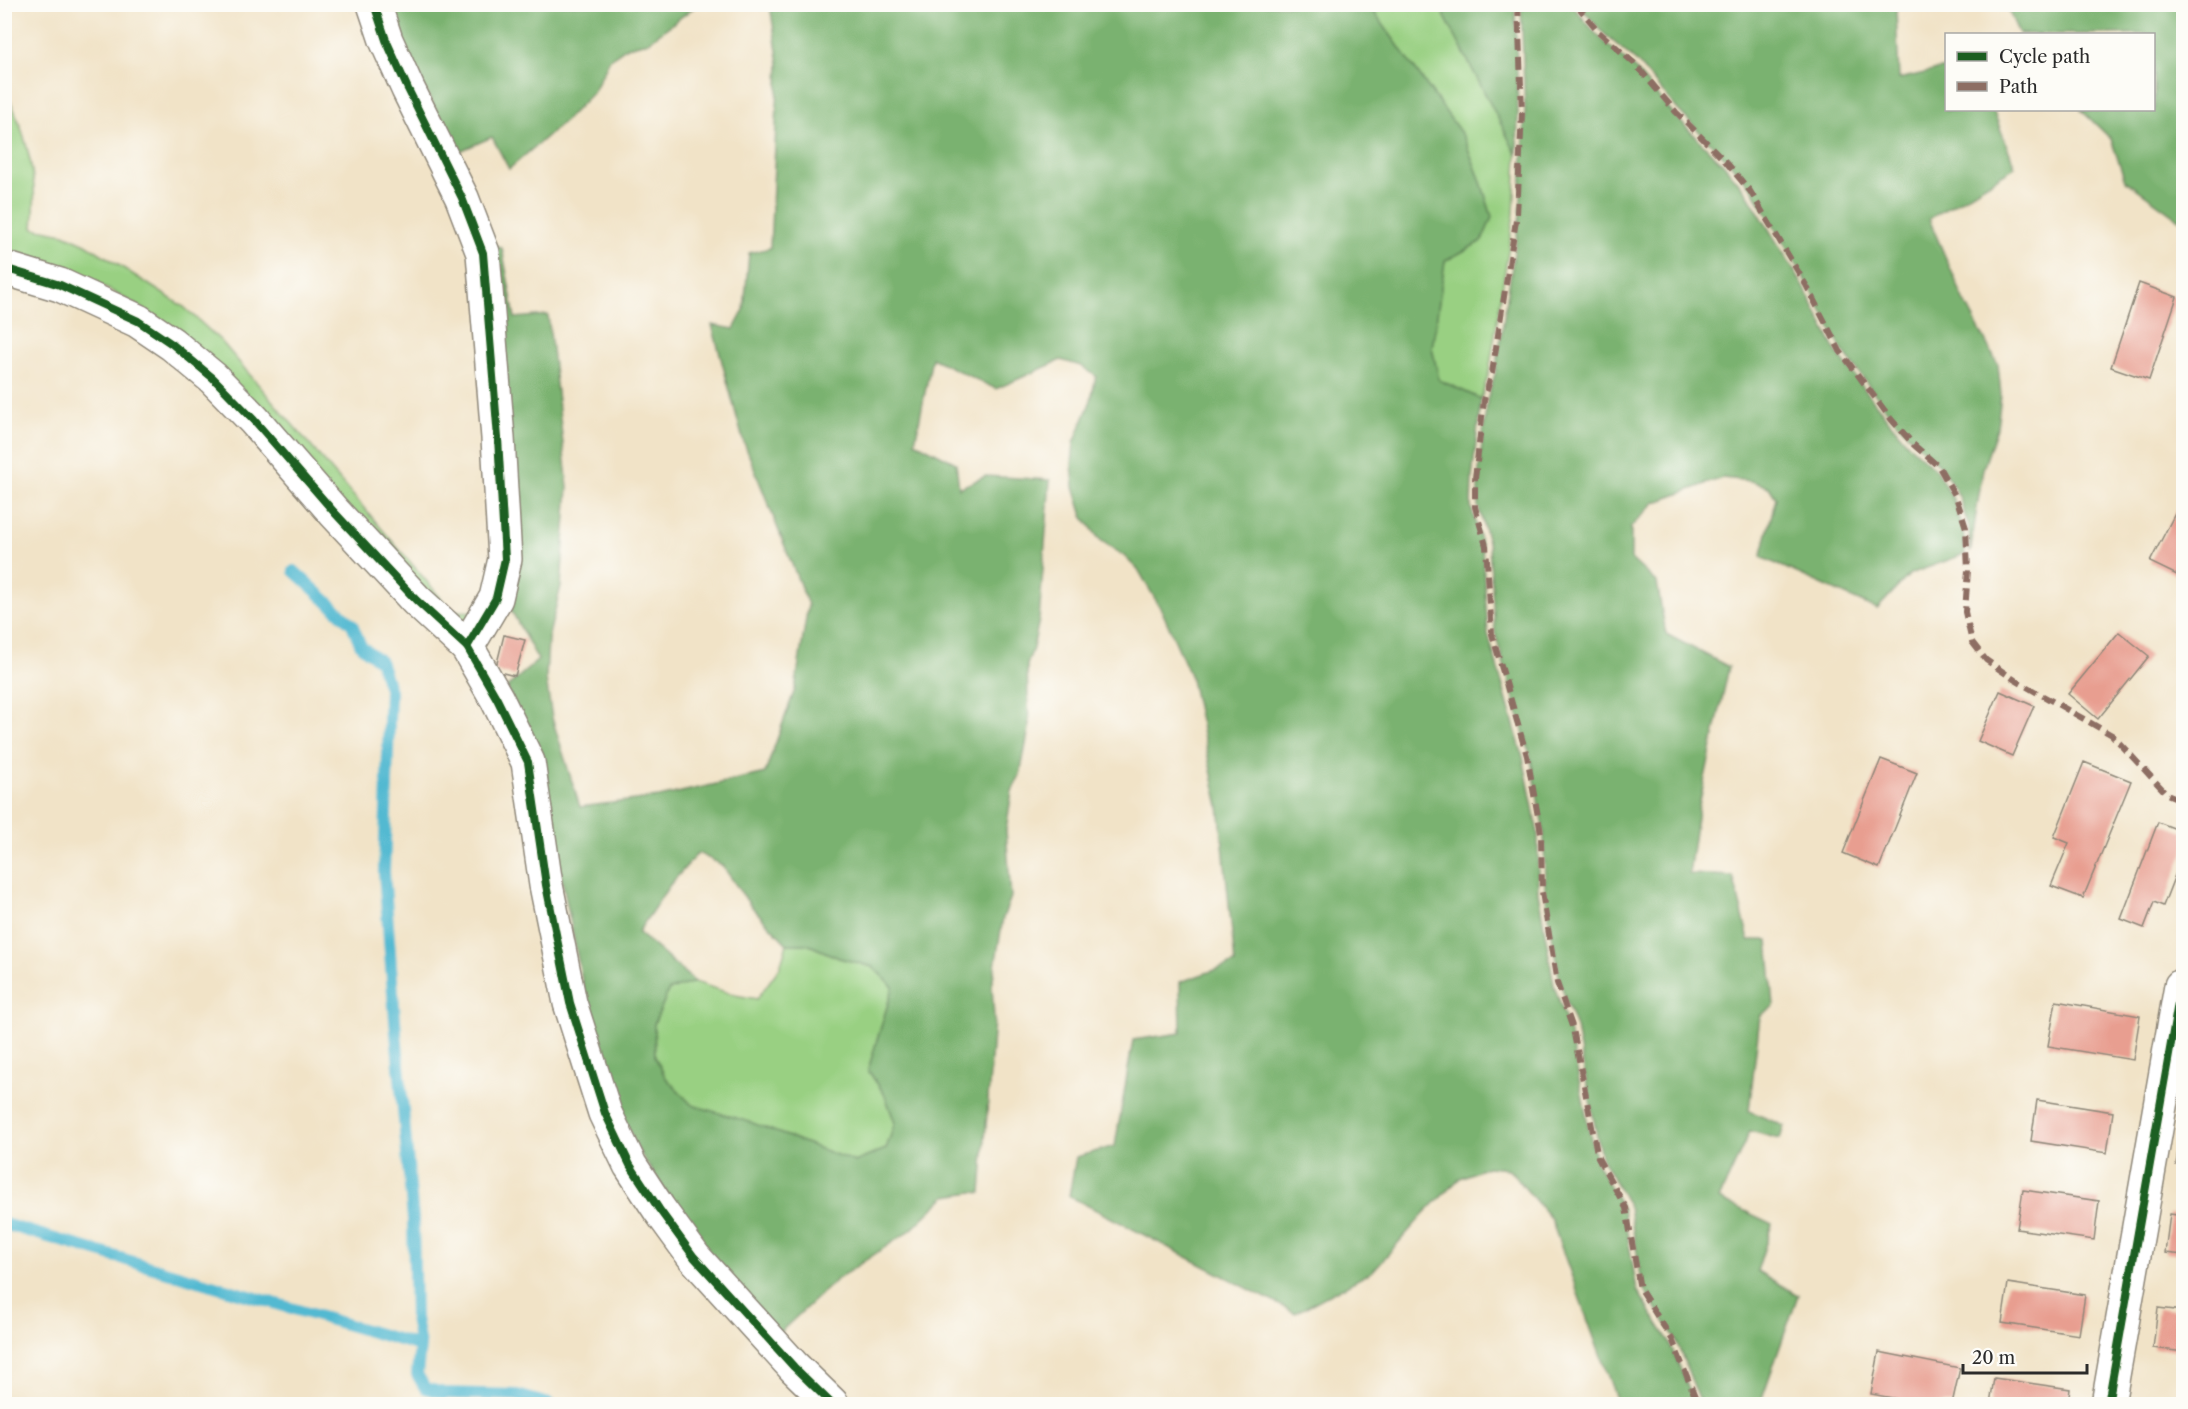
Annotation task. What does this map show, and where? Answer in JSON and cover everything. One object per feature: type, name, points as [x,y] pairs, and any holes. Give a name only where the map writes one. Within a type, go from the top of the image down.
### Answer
[{"type":"street","points":[[374,4],[403,79],[462,198],[483,253],[505,559],[496,598],[467,647]]},
{"type":"street","points":[[4,268],[60,285],[138,321],[172,344],[213,378],[254,420],[334,512],[416,600],[467,647],[497,699],[528,762],[546,885],[570,1003],[610,1124],[630,1165],[694,1257],[794,1367],[832,1404]]},
{"type":"street","points":[[2108,1404],[2179,997],[2181,986],[2184,984]]},
{"type":"green space","points":[[382,5],[697,5],[648,42],[627,47],[610,59],[594,91],[567,119],[509,169],[492,137],[460,151],[442,122]]},
{"type":"green space","points":[[770,5],[1375,5],[1374,12],[1463,136],[1492,217],[1482,241],[1445,261],[1432,348],[1439,380],[1481,399],[1471,507],[1482,547],[1488,634],[1523,757],[1538,833],[1538,892],[1554,985],[1569,1030],[1595,1159],[1623,1209],[1637,1290],[1669,1341],[1695,1404],[1618,1404],[1551,1219],[1509,1169],[1487,1167],[1460,1178],[1372,1272],[1295,1313],[1069,1196],[1076,1157],[1115,1146],[1133,1040],[1181,1033],[1180,982],[1235,963],[1219,806],[1190,675],[1162,611],[1139,571],[1124,556],[1099,539],[1083,516],[1074,487],[1072,464],[1074,443],[1091,400],[1096,376],[1081,366],[1061,360],[996,389],[932,358],[915,442],[956,463],[959,488],[986,476],[1050,480],[1039,620],[1027,665],[1029,729],[1020,775],[1012,791],[1006,830],[1011,897],[1003,918],[992,985],[994,1019],[981,1193],[946,1196],[911,1230],[836,1280],[777,1335],[716,1266],[638,1150],[606,1075],[585,995],[555,844],[507,687],[538,660],[504,597],[491,244],[502,248],[515,318],[548,315],[568,487],[561,586],[548,639],[546,679],[552,718],[580,807],[659,797],[765,773],[795,689],[808,605],[743,440],[712,325],[734,329],[744,310],[749,253],[770,248],[779,64]],"holes":[[[698,853],[722,865],[750,905],[787,944],[807,944],[839,958],[873,967],[893,987],[868,1070],[885,1095],[895,1123],[886,1149],[855,1162],[750,1122],[692,1105],[666,1078],[655,1057],[654,1024],[669,990],[695,982],[638,932],[669,886]]]},
{"type":"green space","points":[[1375,5],[1439,5],[1517,155],[1514,214],[1489,372],[1481,399],[1439,380],[1432,348],[1445,261],[1482,241],[1492,217],[1463,136],[1374,12]]},
{"type":"green space","points":[[1439,5],[1515,5],[1517,155]]},
{"type":"green space","points":[[1521,5],[1572,5],[1597,35],[1633,67],[1674,115],[1724,165],[1747,193],[1804,287],[1837,353],[1911,447],[1936,470],[1953,499],[1963,529],[1965,554],[1910,574],[1877,609],[1761,557],[1776,498],[1769,487],[1751,481],[1722,478],[1654,503],[1631,527],[1631,559],[1657,583],[1666,634],[1729,667],[1698,810],[1689,874],[1733,876],[1749,940],[1768,940],[1774,1006],[1760,1016],[1749,1111],[1784,1126],[1780,1139],[1750,1131],[1719,1199],[1772,1224],[1757,1271],[1798,1295],[1760,1404],[1701,1404],[1675,1338],[1643,1288],[1629,1207],[1601,1157],[1576,1028],[1560,982],[1545,892],[1544,833],[1530,755],[1495,633],[1489,546],[1478,506],[1478,479],[1487,400],[1495,374],[1520,215],[1525,113]]},
{"type":"green space","points":[[1579,5],[1903,5],[1896,10],[1899,79],[1945,68],[1945,111],[1993,111],[2015,167],[1929,219],[1964,300],[1998,365],[2001,395],[1997,428],[1983,469],[1970,553],[1969,528],[1959,496],[1941,466],[1893,418],[1842,350],[1808,284],[1752,189],[1678,110],[1637,62],[1601,31]]},
{"type":"green space","points":[[2006,5],[2183,5],[2183,222],[2125,180],[2111,139],[2082,111],[2155,111],[2155,33],[2019,33]]},
{"type":"green space","points":[[4,89],[20,124],[33,175],[33,228],[64,234],[86,244],[184,307],[221,341],[452,611],[479,612],[468,623],[456,620],[149,313],[79,275],[5,250]]},
{"type":"green space","points":[[787,944],[807,944],[839,958],[873,967],[893,987],[868,1070],[885,1095],[895,1123],[886,1149],[855,1162],[784,1135],[692,1106],[666,1078],[655,1057],[654,1024],[669,990],[695,982],[735,995],[757,999],[780,967]]},
{"type":"building","points":[[2139,283],[2177,297],[2149,380],[2111,367]]},
{"type":"building","points":[[2180,504],[2184,506],[2184,572],[2181,577],[2150,562]]},
{"type":"building","points":[[2119,632],[2149,656],[2098,719],[2068,694]]},
{"type":"building","points":[[504,635],[525,640],[515,676],[495,671]]},
{"type":"building","points":[[2000,691],[2034,706],[2012,756],[1978,741]]},
{"type":"building","points":[[1881,759],[1917,773],[1879,868],[1843,853]]},
{"type":"building","points":[[2084,762],[2131,781],[2083,898],[2051,886],[2069,843],[2054,837]]},
{"type":"building","points":[[2158,822],[2184,832],[2184,852],[2163,906],[2154,902],[2144,928],[2121,919]]},
{"type":"building","points":[[2056,1001],[2140,1016],[2133,1060],[2048,1046]]},
{"type":"building","points":[[2037,1100],[2113,1112],[2107,1153],[2031,1141]]},
{"type":"building","points":[[2182,1121],[2184,1121],[2184,1166],[2176,1165]]},
{"type":"building","points":[[2023,1190],[2099,1201],[2094,1240],[2017,1229]]},
{"type":"building","points":[[2170,1214],[2184,1216],[2184,1255],[2165,1253]]},
{"type":"building","points":[[2008,1283],[2085,1295],[2079,1335],[2002,1323]]},
{"type":"building","points":[[2158,1308],[2184,1311],[2184,1352],[2153,1348]]},
{"type":"building","points":[[1879,1352],[1960,1368],[1952,1404],[1924,1404],[1871,1394]]},
{"type":"building","points":[[1994,1378],[2070,1389],[2068,1404],[1990,1404]]},
{"type":"waterway","points":[[294,571],[352,624],[361,646],[380,661],[390,691],[384,872],[413,1219],[415,1318],[420,1346],[417,1374],[425,1388],[444,1393],[517,1395],[549,1404]]},
{"type":"waterway","points":[[4,1224],[420,1346]]},
{"type":"marked path","points":[[1518,4],[1522,113],[1517,214],[1492,373],[1484,400],[1475,479],[1475,507],[1486,546],[1492,634],[1527,756],[1541,833],[1542,892],[1557,983],[1573,1029],[1598,1158],[1626,1208],[1640,1289],[1672,1339],[1698,1404]]},
{"type":"marked path","points":[[1576,4],[1599,32],[1635,64],[1676,112],[1726,162],[1750,191],[1806,285],[1840,351],[1891,419],[1914,445],[1939,467],[1956,497],[1966,528],[1968,570],[1965,612],[1972,642],[1986,660],[2015,680],[2112,735],[2167,794],[2184,801]]},
{"type":"cycle path","points":[[374,4],[386,40],[462,198],[483,253],[505,559],[496,598],[467,647]]},
{"type":"cycle path","points":[[4,268],[60,285],[138,321],[172,344],[213,378],[254,420],[334,512],[416,600],[467,647],[497,699],[528,762],[546,885],[570,1003],[605,1113],[630,1165],[694,1257],[794,1367],[832,1404]]},
{"type":"cycle path","points":[[2108,1404],[2181,986],[2184,984]]}]
